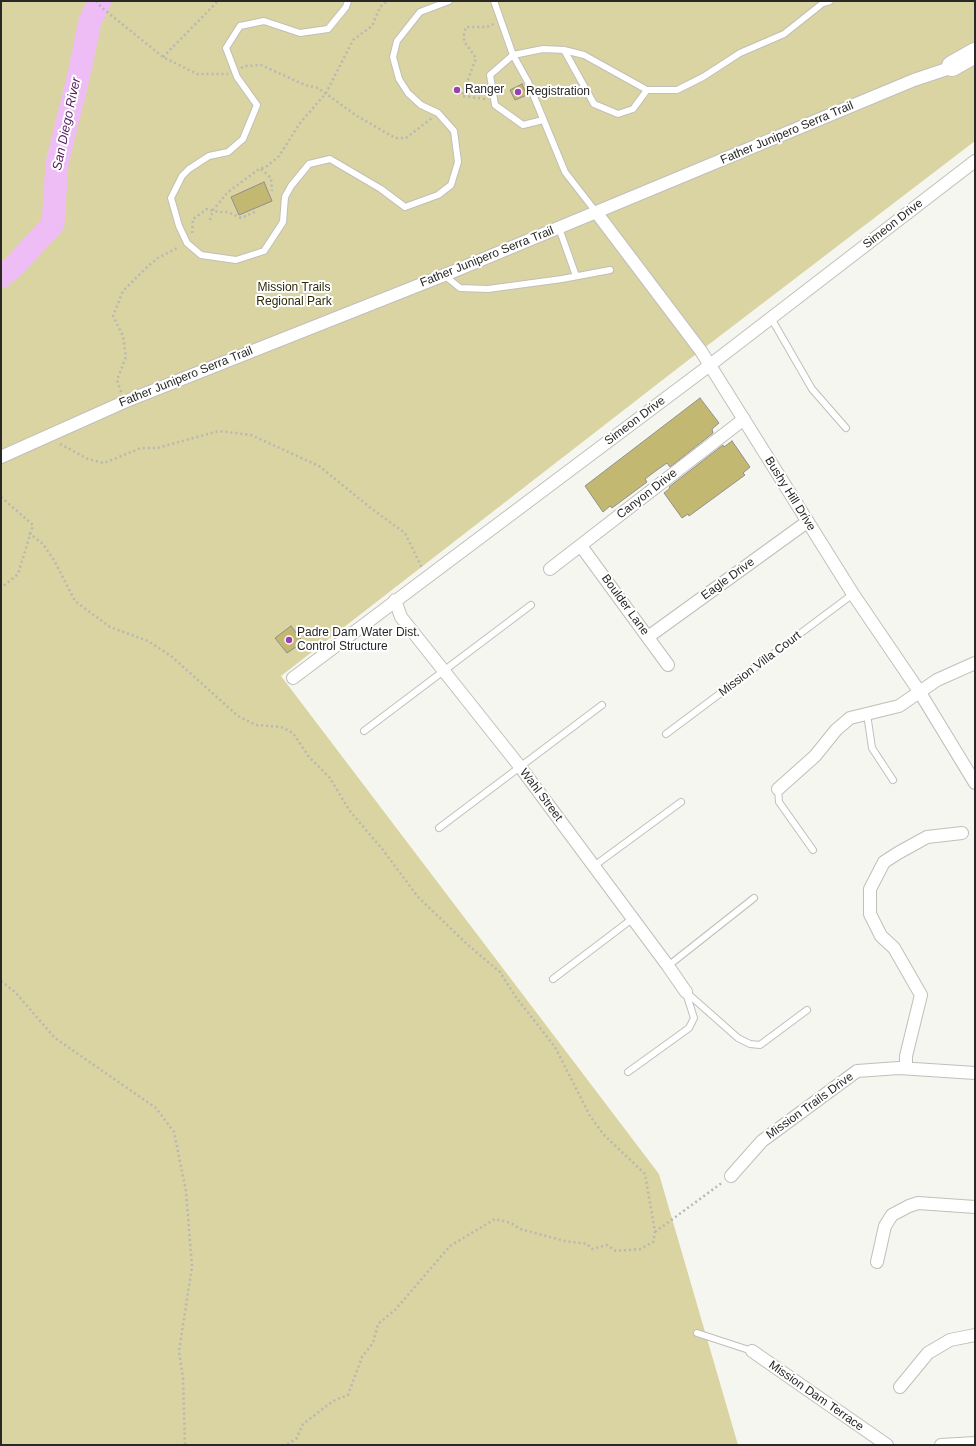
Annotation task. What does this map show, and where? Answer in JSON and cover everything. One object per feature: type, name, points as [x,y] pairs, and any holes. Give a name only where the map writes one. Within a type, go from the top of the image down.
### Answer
[{"type":"main road","points":[[952,66],[975,54]]},
{"type":"street","name":"Father Junipero Serra Trail","points":[[1,457],[124,402],[444,275],[914,80],[952,66],[975,62]]},
{"type":"street","name":"Simeon Drive","points":[[293,678],[426,576],[710,365],[975,161]]},
{"type":"street","name":"Bushy Hill Drive","points":[[596,212],[710,365],[853,594],[919,692],[975,783]]},
{"type":"street","name":"Canyon Drive","points":[[550,569],[744,420]]},
{"type":"street","name":"Eagle Drive","points":[[648,637],[808,522]]},
{"type":"street","name":"Boulder Lane","points":[[581,546],[668,665]]},
{"type":"street","name":"Wahl Street","points":[[395,600],[401,617],[520,768],[686,992]]},
{"type":"street","points":[[778,788],[814,756],[836,730],[850,718],[899,706],[937,680],[975,663]]},
{"type":"street","points":[[906,1068],[906,1056],[921,995],[898,955],[881,936],[870,914],[870,889],[884,862],[898,853],[928,837],[962,832]]},
{"type":"street","name":"Mission Trails Drive","points":[[731,1176],[762,1141],[857,1071],[906,1068],[975,1073]]},
{"type":"street","points":[[877,1262],[885,1226],[892,1216],[909,1206],[918,1203],[975,1207]]},
{"type":"street","points":[[900,1387],[928,1353],[950,1340],[975,1335]]},
{"type":"street","name":"Mission Dam Terrace","points":[[752,1351],[884,1443]]},
{"type":"street","points":[[941,1445],[975,1443]]},
{"type":"lane","points":[[348,1],[346,7],[328,28],[300,33],[264,21],[240,26],[226,48],[237,77],[257,105],[243,138],[228,152],[208,156],[182,176],[171,198],[179,226],[187,243],[201,255],[236,260],[264,251],[283,222],[285,197],[291,186],[310,164],[330,159],[405,206],[438,195],[451,185],[458,162],[454,131],[438,113],[421,105],[408,93],[399,79],[393,57],[397,41],[420,12],[449,1]]},
{"type":"lane","points":[[494,1],[514,55],[528,82],[565,172],[596,212]]},
{"type":"lane","points":[[543,120],[524,125],[495,105],[490,75],[514,55],[543,49],[564,50],[584,55],[647,90],[677,90],[702,77],[740,53],[784,34],[823,3],[830,1]]},
{"type":"lane","points":[[564,50],[594,104],[618,114],[633,109],[647,90]]},
{"type":"lane","points":[[559,228],[576,276]]},
{"type":"lane","points":[[444,275],[460,288],[488,289],[610,270]]},
{"type":"lane","points":[[771,318],[812,389],[846,428]]},
{"type":"lane","name":"Mission Villa Court","points":[[666,734],[853,594]]},
{"type":"lane","points":[[364,731],[531,605]]},
{"type":"lane","points":[[439,828],[602,705]]},
{"type":"lane","points":[[867,714],[872,748],[893,780]]},
{"type":"lane","points":[[778,788],[779,802],[813,850]]},
{"type":"lane","points":[[594,866],[681,802]]},
{"type":"lane","points":[[668,966],[754,898]]},
{"type":"lane","points":[[553,979],[632,919]]},
{"type":"lane","points":[[686,992],[738,1038],[750,1044],[760,1045],[807,1010]]},
{"type":"lane","points":[[628,1072],[689,1028],[694,1018],[686,992]]},
{"type":"lane","points":[[697,1333],[752,1351]]},
{"type":"path","points":[[96,1],[101,7],[163,57],[197,74],[227,74],[245,66],[261,65],[305,85],[318,88],[357,116],[395,138],[406,138],[438,113]]},
{"type":"path","points":[[163,57],[218,1]]},
{"type":"path","points":[[210,220],[213,210],[228,192],[266,167],[279,156],[300,123],[326,93],[353,40],[372,26],[380,7],[386,1]]},
{"type":"path","points":[[492,98],[485,99],[462,96],[476,58],[464,41],[464,34],[466,27],[487,27],[501,20]]},
{"type":"path","points":[[261,169],[271,178],[272,191]]},
{"type":"path","points":[[124,402],[117,380],[126,357],[123,336],[113,316],[123,291],[158,258],[187,243],[192,237],[193,219],[208,209],[228,212],[241,218],[257,211]]},
{"type":"path","points":[[46,436],[88,459],[104,463],[141,448],[157,448],[219,431],[251,435],[319,466],[372,509],[406,533],[426,576]]},
{"type":"path","points":[[1,497],[33,524],[29,533],[18,574],[1,588]]},
{"type":"path","points":[[29,533],[43,544],[54,560],[74,601],[110,627],[148,641],[171,656],[238,716],[256,725],[281,727],[293,733],[309,757],[330,778],[349,810],[383,850],[418,897],[468,945],[500,972],[515,996],[555,1047],[590,1116],[604,1135],[644,1174],[655,1232],[653,1242],[640,1249],[616,1251],[607,1246],[592,1249],[587,1244],[565,1241],[520,1229],[511,1223],[495,1219],[450,1246],[396,1310],[378,1324],[372,1343],[362,1358],[348,1395],[333,1400],[303,1424],[296,1439],[286,1445]]},
{"type":"path","points":[[1,981],[15,992],[55,1038],[156,1108],[174,1132],[186,1191],[192,1267],[179,1351],[183,1378],[185,1445]]},
{"type":"path","points":[[655,1232],[731,1176]]},
{"type":"green space","name":"Mission Trails Regional Park","points":[[1,1],[975,1],[975,141],[678,368],[281,676],[659,1174],[738,1445],[1,1445]]},
{"type":"building","name":"Registration","points":[[522,84],[527,95],[515,100],[510,90]]},
{"type":"building","points":[[264,182],[272,201],[239,215],[231,197]]},
{"type":"building","points":[[700,398],[719,423],[712,429],[713,433],[670,467],[667,463],[657,470],[645,479],[647,482],[612,508],[610,506],[603,512],[585,486]]},
{"type":"building","points":[[732,441],[750,467],[743,473],[745,475],[689,516],[688,514],[682,518],[664,493],[670,488],[669,487],[723,445],[724,447]]},
{"type":"building","name":"Padre Dam Water Dist. Control Structure","points":[[291,626],[303,642],[287,653],[275,638]]},
{"type":"waterway","name":"San Diego River","points":[[1,277],[14,266],[53,224],[57,163],[80,70],[90,21],[100,1]]},
{"type":"place","name":"Ranger","points":[[457,90]]},
{"type":"place","name":"Registration","points":[[518,92]]},
{"type":"place","name":"Padre Dam Water Dist. Control Structure","points":[[289,640]]}]
